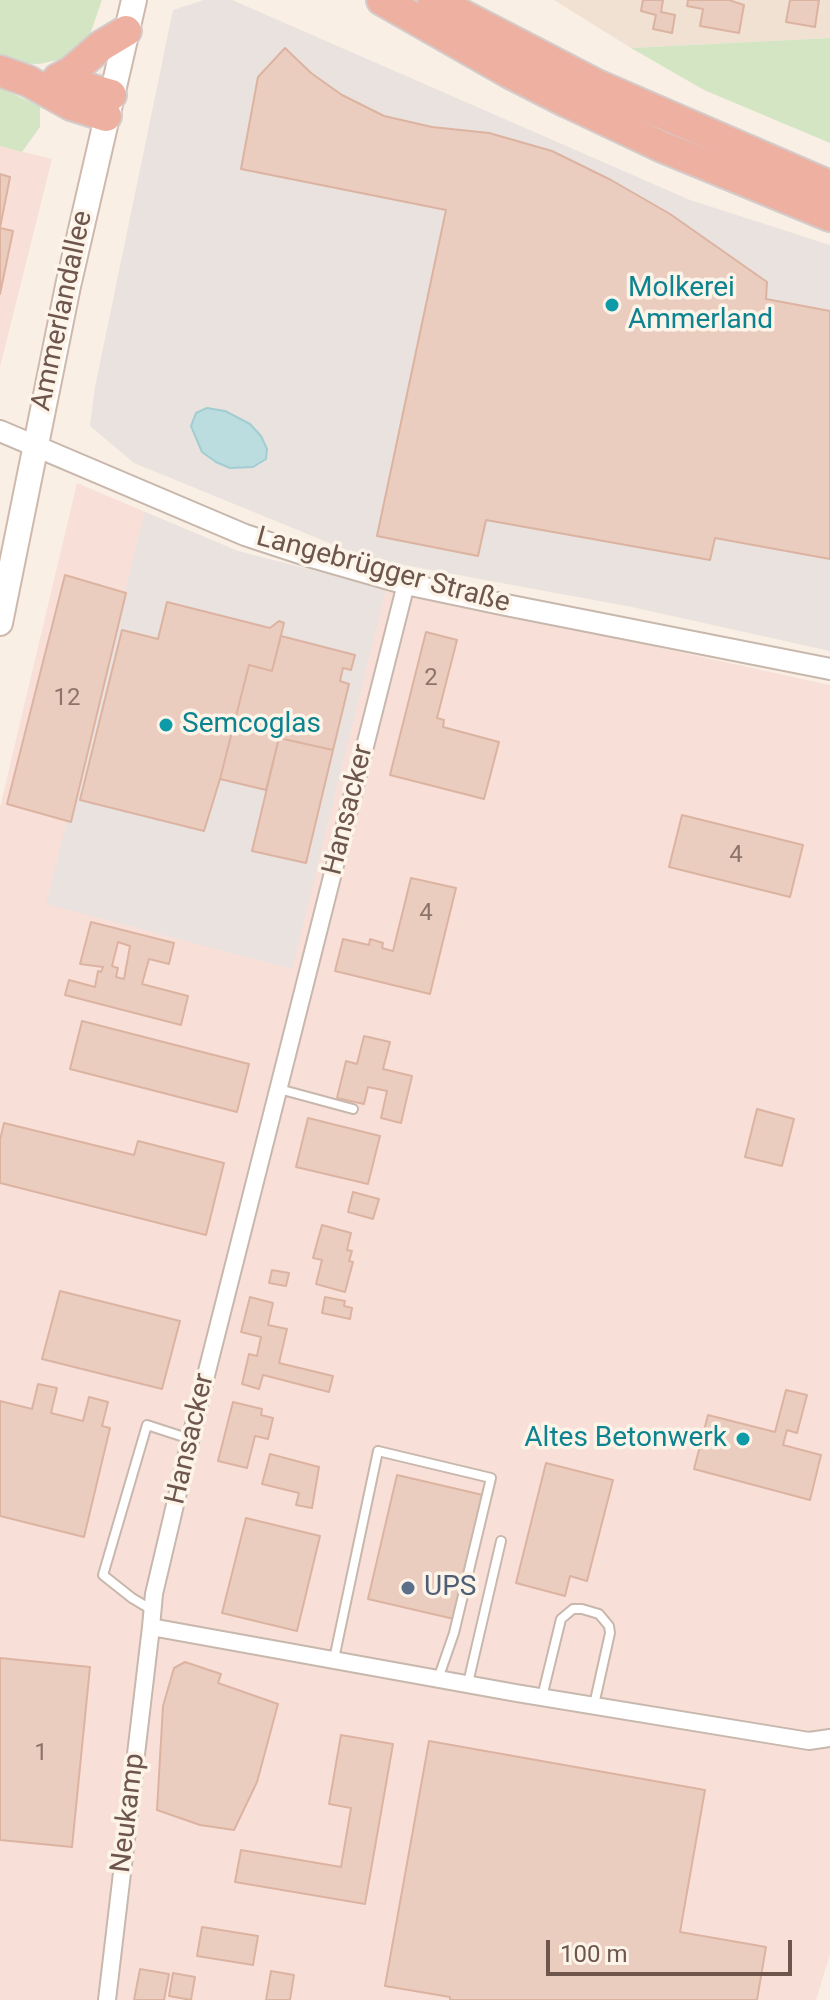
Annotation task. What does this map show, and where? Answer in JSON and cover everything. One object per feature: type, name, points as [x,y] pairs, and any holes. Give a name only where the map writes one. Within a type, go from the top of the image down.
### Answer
[{"type":"highway","points":[[382,0],[567,102],[660,146],[830,216]]},
{"type":"highway","points":[[433,0],[597,85],[830,186]]},
{"type":"highway","points":[[58,79],[126,31]]},
{"type":"highway","points":[[14,76],[58,79],[108,106]]},
{"type":"highway","points":[[14,76],[71,105],[108,106]]},
{"type":"main road","name":"Ammerlandallee","points":[[0,623],[108,106],[134,0]]},
{"type":"street","name":"Langebrügger Straße","points":[[0,431],[245,535],[406,584],[830,669]]},
{"type":"street","name":"Hansacker","points":[[152,1619],[191,1439],[406,584]]},
{"type":"street","points":[[152,1619],[334,1660],[438,1679],[809,1741],[830,1738]]},
{"type":"street","name":"Neukamp","points":[[107,2000],[152,1619]]},
{"type":"lane","points":[[279,1089],[353,1109]]},
{"type":"lane","points":[[152,1619],[103,1575],[147,1425],[191,1439]]},
{"type":"lane","points":[[334,1660],[378,1451],[491,1478],[454,1633],[438,1679]]},
{"type":"lane","points":[[467,1684],[501,1541]]},
{"type":"lane","points":[[542,1697],[561,1619],[573,1609],[582,1609],[599,1614],[609,1626],[594,1706]]},
{"type":"shaded area","points":[[204,0],[232,0],[690,200],[830,245],[830,651],[632,607],[366,558],[134,463],[90,426],[95,387],[173,10]]},
{"type":"shaded area","points":[[554,0],[830,0],[830,38],[631,48]]},
{"type":"shaded area","points":[[0,146],[52,159],[0,367]]},
{"type":"shaded area","points":[[77,483],[237,551],[319,573],[830,685],[830,1954],[816,2000],[0,2000],[0,807]]},
{"type":"shaded area","points":[[145,512],[238,551],[386,589],[292,969],[46,904]]},
{"type":"green space","points":[[0,0],[102,0],[87,43],[62,59],[39,64],[6,63],[0,59]]},
{"type":"green space","points":[[830,38],[830,143],[704,90],[631,48]]},
{"type":"green space","points":[[0,88],[40,106],[40,127],[22,152],[0,146]]},
{"type":"water","points":[[207,408],[225,411],[250,424],[267,449],[266,459],[253,467],[230,468],[202,452],[191,426],[196,413]]},
{"type":"building","points":[[643,0],[663,0],[661,12],[675,15],[672,33],[653,29],[656,15],[641,11]]},
{"type":"building","points":[[688,0],[729,0],[744,5],[739,33],[700,26],[703,9],[687,6]]},
{"type":"building","points":[[790,0],[819,0],[815,27],[786,22]]},
{"type":"building","name":"Molkerei Ammerland","points":[[285,48],[311,73],[342,95],[384,116],[432,127],[489,133],[552,151],[670,214],[767,282],[766,299],[830,311],[830,559],[715,538],[710,560],[486,520],[478,556],[377,536],[446,210],[241,169],[258,77]]},
{"type":"building","points":[[0,174],[10,177],[0,228]]},
{"type":"building","points":[[0,228],[13,231],[0,294]]},
{"type":"building","points":[[65,575],[126,593],[71,822],[7,804]]},
{"type":"building","name":"Semcoglas","points":[[167,602],[270,628],[279,621],[284,623],[272,671],[249,665],[204,831],[80,800],[122,630],[158,639]]},
{"type":"building","points":[[426,632],[457,640],[437,718],[444,720],[443,727],[499,742],[484,799],[390,775]]},
{"type":"building","points":[[281,636],[355,655],[351,670],[343,668],[340,681],[349,684],[333,750],[279,738],[266,790],[220,779],[249,665],[272,671]]},
{"type":"building","points":[[279,738],[333,750],[306,863],[252,851]]},
{"type":"building","points":[[682,815],[803,845],[790,897],[669,867]]},
{"type":"building","points":[[411,878],[456,888],[430,994],[335,971],[343,939],[369,945],[370,939],[383,943],[382,948],[393,951]]},
{"type":"building","points":[[91,922],[174,943],[169,964],[149,959],[142,984],[188,996],[181,1025],[65,995],[69,980],[95,987],[98,971],[101,972],[103,967],[80,964]],"holes":[[[118,942],[130,946],[124,979],[116,977],[118,968],[112,966]]]},
{"type":"building","points":[[82,1021],[249,1064],[237,1112],[70,1069]]},
{"type":"building","points":[[364,1036],[390,1042],[383,1069],[412,1076],[401,1123],[381,1118],[387,1091],[368,1087],[364,1104],[337,1098],[346,1061],[357,1064]]},
{"type":"building","points":[[757,1109],[794,1119],[782,1166],[745,1157]]},
{"type":"building","points":[[308,1118],[380,1136],[368,1184],[296,1167]]},
{"type":"building","points":[[4,1123],[134,1155],[138,1141],[224,1163],[206,1235],[0,1183],[0,1140]]},
{"type":"building","points":[[353,1192],[379,1199],[373,1219],[348,1212]]},
{"type":"building","points":[[322,1225],[351,1233],[347,1250],[352,1251],[349,1261],[353,1262],[345,1292],[316,1284],[322,1260],[313,1258]]},
{"type":"building","points":[[272,1270],[289,1273],[286,1286],[269,1283]]},
{"type":"building","points":[[60,1291],[180,1321],[162,1389],[42,1359]]},
{"type":"building","points":[[250,1297],[273,1303],[268,1325],[287,1329],[279,1363],[333,1376],[329,1392],[263,1375],[259,1389],[242,1384],[249,1354],[257,1356],[261,1337],[241,1332]]},
{"type":"building","points":[[325,1297],[345,1301],[344,1306],[352,1308],[350,1319],[322,1313]]},
{"type":"building","points":[[38,1384],[57,1388],[51,1413],[83,1421],[89,1397],[108,1402],[102,1426],[110,1428],[84,1537],[0,1516],[0,1401],[32,1409]]},
{"type":"building","name":"Altes Betonwerk","points":[[786,1390],[807,1395],[797,1433],[787,1430],[783,1445],[821,1455],[810,1500],[694,1469],[708,1415],[775,1432]]},
{"type":"building","points":[[233,1402],[262,1409],[261,1415],[273,1418],[268,1439],[255,1436],[247,1468],[218,1461]]},
{"type":"building","points":[[270,1454],[319,1467],[312,1508],[296,1505],[299,1493],[262,1484]]},
{"type":"building","points":[[546,1463],[613,1480],[587,1581],[570,1576],[565,1596],[516,1583]]},
{"type":"building","points":[[397,1475],[483,1495],[454,1619],[368,1599]]},
{"type":"building","points":[[246,1518],[320,1536],[297,1631],[222,1613]]},
{"type":"building","points":[[0,1658],[90,1667],[72,1847],[0,1840]]},
{"type":"building","points":[[185,1662],[221,1674],[218,1683],[278,1704],[257,1782],[234,1830],[200,1825],[157,1810],[163,1706],[174,1668]]},
{"type":"building","points":[[341,1735],[393,1744],[365,1904],[235,1882],[241,1850],[341,1867],[351,1808],[329,1804]]},
{"type":"building","points":[[429,1741],[705,1790],[680,1932],[766,1947],[757,2000],[450,2000],[450,1997],[385,1986]]},
{"type":"building","points":[[202,1927],[258,1936],[253,1965],[197,1956]]},
{"type":"building","points":[[140,1969],[169,1974],[164,2000],[134,2000]]},
{"type":"building","points":[[271,1971],[294,1975],[290,2000],[266,2000]]},
{"type":"building","points":[[173,1973],[195,1977],[191,2000],[169,1996]]},
{"type":"place","name":"Molkerei Ammerland","points":[[612,305]]},
{"type":"place","name":"Semcoglas","points":[[166,725]]},
{"type":"place","name":"Altes Betonwerk","points":[[743,1439]]},
{"type":"place","name":"UPS","points":[[408,1588]]}]
